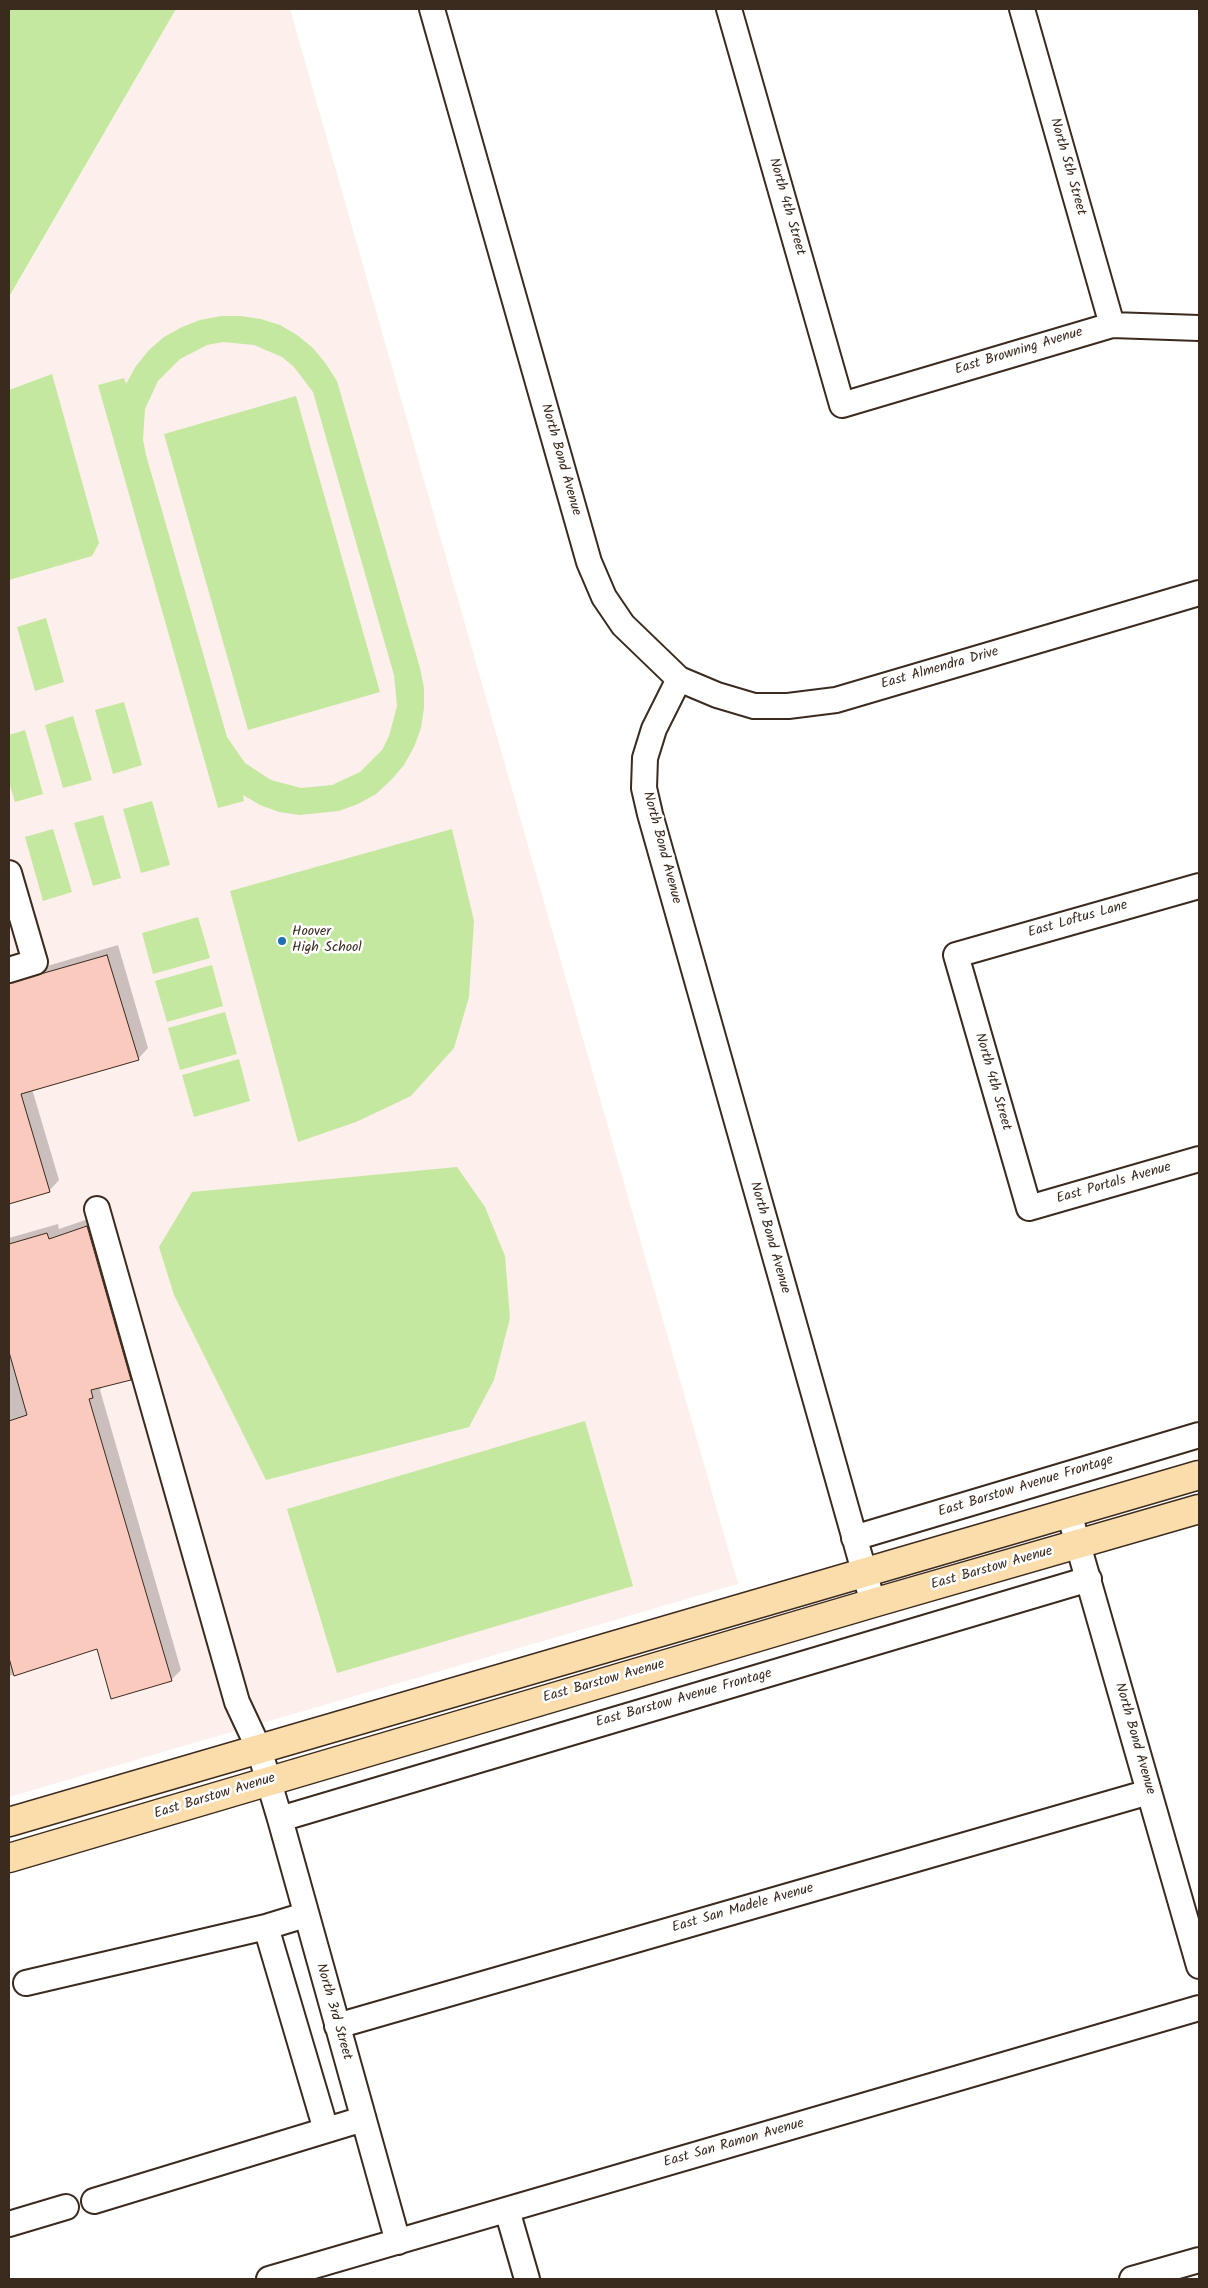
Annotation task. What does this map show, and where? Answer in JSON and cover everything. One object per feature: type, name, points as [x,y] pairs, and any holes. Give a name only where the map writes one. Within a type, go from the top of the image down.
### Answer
[{"type":"main road","points":[[9,1822],[1199,1474]]},
{"type":"main road","name":"East Barstow Avenue","points":[[9,1858],[872,1603],[1199,1509]]},
{"type":"street","name":"North Bond Avenue","points":[[432,9],[589,562],[604,597],[623,625],[679,680],[654,729],[645,758],[644,788],[652,824],[872,1603]]},
{"type":"street","name":"North 4th Street","points":[[729,9],[842,405]]},
{"type":"street","name":"North 5th Street","points":[[1022,9],[1112,325]]},
{"type":"street","name":"East Browning Avenue","points":[[842,405],[1112,325],[1199,328]]},
{"type":"street","name":"East Almendra Drive","points":[[679,680],[717,695],[754,706],[788,706],[836,700],[1199,593]]},
{"type":"street","points":[[9,873],[35,962],[9,970]]},
{"type":"street","name":"East Loftus Lane","points":[[956,955],[1199,886]]},
{"type":"street","name":"North 4th Street","points":[[956,955],[1029,1208]]},
{"type":"street","name":"East Portals Avenue","points":[[1029,1208],[1199,1159]]},
{"type":"street","name":"North 3rd Street","points":[[98,1209],[237,1702],[259,1749],[280,1819],[398,2242]]},
{"type":"street","name":"East Barstow Avenue Frontage","points":[[854,1538],[1199,1435]]},
{"type":"street","name":"North Bond Avenue","points":[[1069,1513],[1199,1966]]},
{"type":"street","name":"East Barstow Avenue Frontage","points":[[280,1819],[1088,1580]]},
{"type":"street","name":"East San Madele Avenue","points":[[337,2026],[1149,1792]]},
{"type":"street","points":[[26,1983],[266,1927],[306,1915]]},
{"type":"street","points":[[266,1927],[326,2130]]},
{"type":"street","name":"East San Ramon Avenue","points":[[278,2278],[1199,2008]]},
{"type":"street","points":[[94,2201],[363,2120]]},
{"type":"street","points":[[9,2224],[66,2207]]},
{"type":"street","points":[[507,2210],[527,2279]]},
{"type":"street","points":[[1132,2279],[1199,2260]]},
{"type":"shaded area","name":"Hoover High School","points":[[176,9],[290,9],[738,1584],[9,1797],[9,298]]},
{"type":"green space","points":[[9,9],[176,9],[9,297]]},
{"type":"green space","points":[[221,316],[241,316],[261,319],[280,325],[297,335],[313,348],[337,381],[420,668],[424,688],[421,728],[414,747],[404,765],[376,794],[358,804],[339,811],[299,815],[279,812],[260,805],[243,795],[244,801],[218,808],[98,385],[124,378],[126,384],[136,366],[149,350],[164,337],[200,320]],"holes":[[[223,342],[254,345],[282,357],[294,367],[313,392],[394,675],[397,706],[389,736],[382,750],[360,772],[332,785],[301,788],[271,780],[245,763],[227,737],[143,440],[145,409],[158,381],[180,359],[207,345]]]},
{"type":"green space","points":[[52,374],[99,543],[92,556],[9,580],[9,390]]},
{"type":"green space","points":[[296,396],[380,692],[248,730],[164,434]]},
{"type":"green space","points":[[46,618],[64,682],[35,691],[17,627]]},
{"type":"green space","points":[[124,702],[142,765],[113,774],[95,710]]},
{"type":"green space","points":[[73,716],[92,780],[63,788],[45,725]]},
{"type":"green space","points":[[25,730],[43,794],[15,802],[9,782],[9,735]]},
{"type":"green space","points":[[152,801],[170,865],[141,873],[123,809]]},
{"type":"green space","points":[[103,815],[121,878],[93,886],[74,823]]},
{"type":"green space","points":[[53,829],[72,892],[43,901],[25,837]]},
{"type":"green space","points":[[452,829],[474,921],[469,997],[454,1048],[411,1096],[356,1122],[298,1142],[230,891]]},
{"type":"green space","points":[[198,917],[210,958],[153,974],[142,933]]},
{"type":"green space","points":[[212,965],[223,1006],[167,1022],[155,981]]},
{"type":"green space","points":[[225,1012],[237,1054],[180,1070],[168,1028]]},
{"type":"green space","points":[[239,1059],[250,1101],[194,1117],[182,1075]]},
{"type":"green space","points":[[457,1167],[485,1207],[505,1256],[510,1318],[494,1380],[469,1427],[266,1480],[174,1295],[159,1247],[192,1192]]},
{"type":"green space","points":[[585,1421],[633,1586],[337,1673],[287,1509]]},
{"type":"building","points":[[107,955],[139,1060],[21,1094],[50,1192],[9,1204],[9,983]]},
{"type":"building","points":[[87,1226],[131,1380],[91,1390],[93,1398],[89,1399],[172,1681],[111,1699],[97,1649],[14,1676],[9,1658],[9,1421],[27,1415],[9,1352],[9,1244],[47,1233],[49,1239]]},
{"type":"place","name":"Hoover High School","points":[[282,941]]}]
